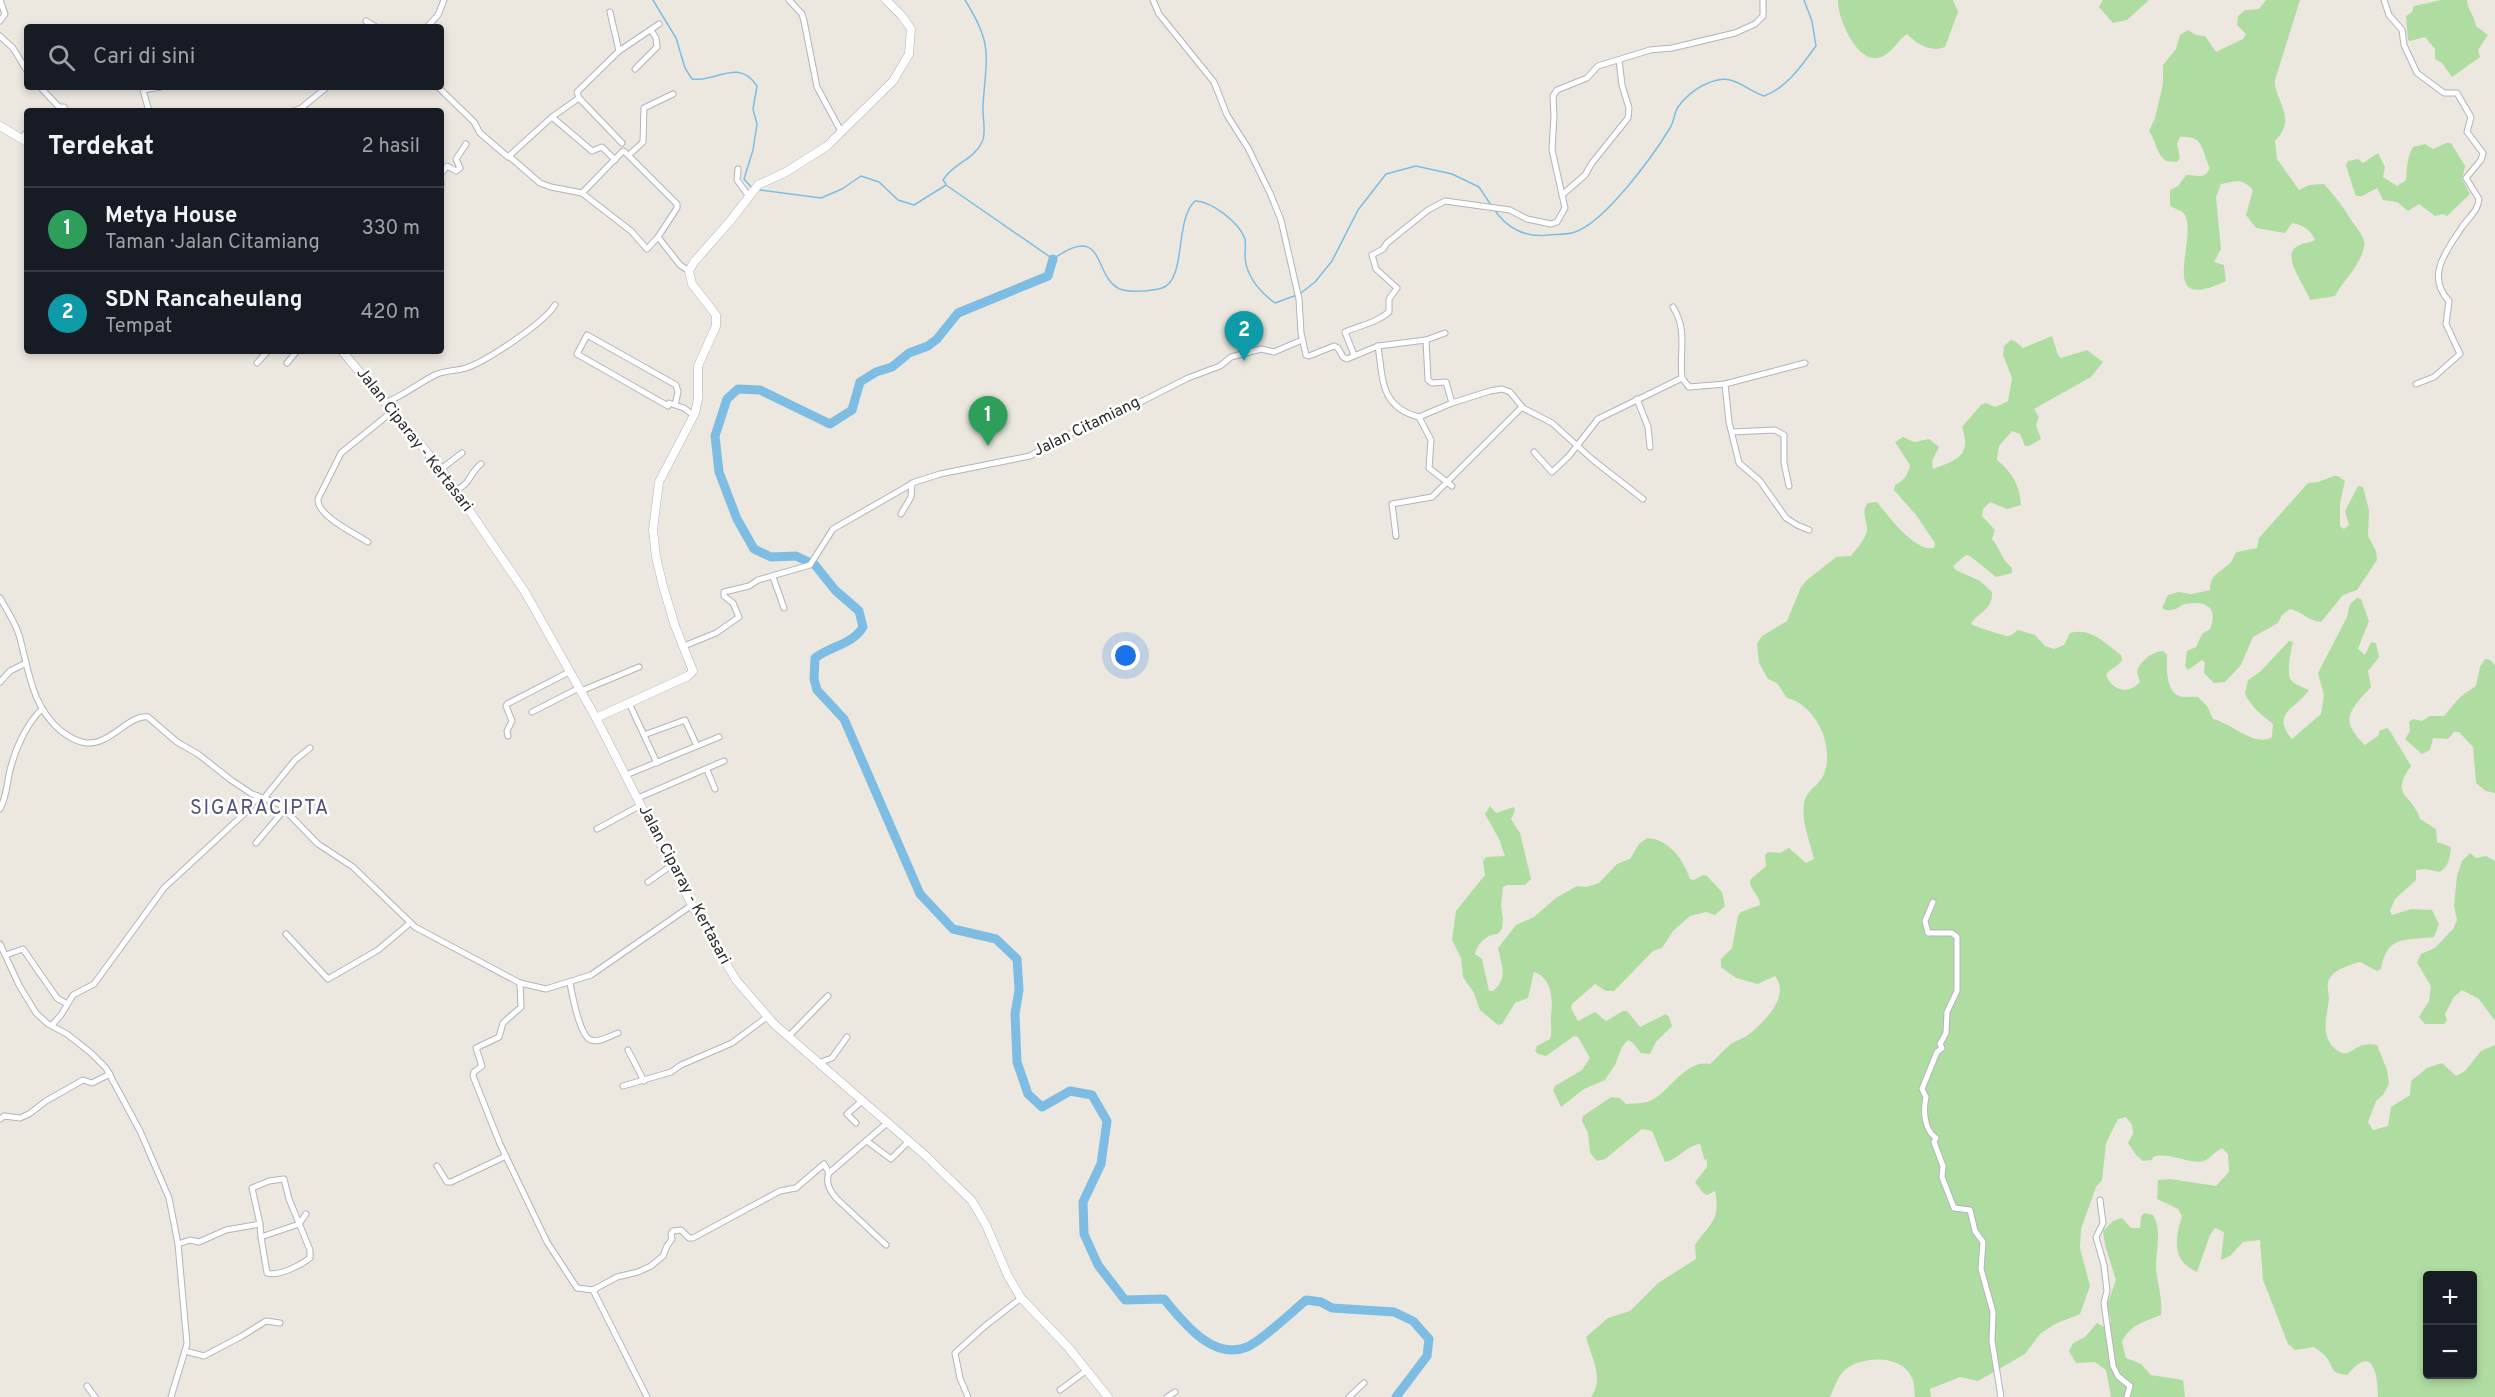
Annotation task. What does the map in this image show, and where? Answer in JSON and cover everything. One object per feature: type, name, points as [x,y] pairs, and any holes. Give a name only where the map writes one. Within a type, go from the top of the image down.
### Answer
[{"type":"main road","points":[[596,718],[692,673],[694,668],[675,626],[663,586],[653,530],[659,482],[693,415],[698,399],[698,366],[717,319],[692,284],[689,271],[758,185],[786,172],[842,134],[887,88],[902,68],[909,54],[911,29],[886,0]]},
{"type":"main road","points":[[0,126],[24,140]]},
{"type":"main road","name":"Jalan Ciparay - Kertasari","points":[[345,354],[394,410],[441,469],[525,592],[571,671],[724,963],[767,1017],[909,1141],[972,1202],[986,1225],[1008,1276],[1021,1298],[1087,1370],[1108,1397]]},
{"type":"street","points":[[0,0],[5,14],[0,21]]},
{"type":"street","points":[[430,24],[438,15],[444,0]]},
{"type":"street","points":[[789,0],[804,21],[814,79],[819,94],[842,134]]},
{"type":"street","points":[[1153,0],[1159,14],[1214,82],[1227,115],[1248,148],[1270,193],[1281,220],[1299,299],[1302,340],[1307,356],[1334,346],[1344,358],[1378,346],[1426,340],[1445,333]]},
{"type":"street","points":[[1354,355],[1345,332],[1362,324],[1378,321],[1389,312],[1389,299],[1397,288],[1376,269],[1372,255],[1383,249],[1415,220],[1445,201],[1510,210],[1527,219],[1551,224],[1557,222],[1564,211],[1552,150],[1553,96],[1557,90],[1587,78],[1598,66],[1650,50],[1672,48],[1735,33],[1761,19],[1764,12],[1763,0]]},
{"type":"street","points":[[2384,0],[2389,15],[2402,30],[2404,45],[2417,73],[2444,93],[2457,93],[2461,98],[2471,117],[2466,132],[2478,146],[2483,157],[2466,178],[2479,199],[2477,209],[2447,250],[2437,277],[2441,291],[2449,301],[2446,324],[2460,354],[2434,377],[2416,384]]},
{"type":"street","points":[[610,12],[619,51]]},
{"type":"street","points":[[366,21],[371,24]]},
{"type":"street","points":[[622,143],[579,99],[577,92],[619,51],[659,24]]},
{"type":"street","points":[[636,69],[657,47],[658,42],[651,30]]},
{"type":"street","points":[[0,36],[13,48],[24,66]]},
{"type":"street","points":[[1562,195],[1585,175],[1628,118],[1629,108],[1622,86],[1619,60]]},
{"type":"street","points":[[43,90],[59,107],[64,108]]},
{"type":"street","points":[[143,90],[148,108]]},
{"type":"street","points":[[301,108],[323,90]]},
{"type":"street","points":[[441,90],[474,122],[480,133],[540,183],[582,193],[631,231],[646,249],[649,249],[658,237],[678,206],[623,151],[582,193]]},
{"type":"street","points":[[629,155],[643,142],[644,107],[673,94]]},
{"type":"street","points":[[510,157],[552,117],[579,99]]},
{"type":"street","points":[[552,117],[592,151],[602,147],[615,160]]},
{"type":"street","points":[[444,170],[447,166],[458,170],[460,165],[456,161],[455,153],[466,144]]},
{"type":"street","points":[[738,169],[737,180],[750,194]]},
{"type":"street","points":[[658,237],[680,265],[689,271]]},
{"type":"street","points":[[387,402],[433,376],[453,369],[465,369],[500,351],[544,318],[555,305]]},
{"type":"street","points":[[1673,307],[1680,320],[1684,336],[1680,351],[1682,378],[1689,387],[1725,384],[1804,363]]},
{"type":"street","points":[[675,405],[678,392],[676,385],[587,334],[577,354],[668,406],[669,403],[675,405],[693,415]]},
{"type":"street","name":"Jalan Citamiang","points":[[773,577],[810,565],[822,543],[836,526],[912,483],[940,474],[1030,456],[1060,438],[1117,414],[1188,378],[1220,366],[1231,357],[1261,349],[1274,352],[1302,340]]},
{"type":"street","points":[[1426,340],[1428,380],[1432,383],[1446,382],[1452,403]]},
{"type":"street","points":[[1378,346],[1382,380],[1388,397],[1399,409],[1419,417],[1431,440],[1429,468],[1450,485]]},
{"type":"street","points":[[257,363],[265,354]]},
{"type":"street","points":[[288,363],[295,354]]},
{"type":"street","points":[[1534,452],[1552,472],[1577,446],[1598,419],[1682,378]]},
{"type":"street","points":[[1725,384],[1732,432],[1741,466],[1760,481],[1786,518],[1809,530]]},
{"type":"street","points":[[1419,417],[1452,403],[1502,389],[1510,392],[1522,407],[1552,423],[1643,499]]},
{"type":"street","points":[[1637,399],[1650,436],[1650,447]]},
{"type":"street","points":[[1396,536],[1392,504],[1430,498],[1450,485],[1522,407]]},
{"type":"street","points":[[368,542],[324,514],[318,505],[318,499],[341,453],[394,410]]},
{"type":"street","points":[[1732,432],[1775,430],[1784,435],[1784,463],[1789,486]]},
{"type":"street","points":[[441,469],[462,453]]},
{"type":"street","points":[[456,490],[466,486],[475,468],[481,464]]},
{"type":"street","points":[[901,514],[911,496],[912,483]]},
{"type":"street","points":[[684,646],[716,633],[738,618],[734,605],[724,596],[724,592],[773,577],[784,609]]},
{"type":"street","points":[[0,598],[19,633],[32,686],[42,709],[47,718],[69,737],[85,743],[105,739],[140,717],[148,717],[177,742],[198,754],[231,780],[285,809],[318,844],[353,867],[420,931],[520,983],[546,989],[591,975],[692,905]]},
{"type":"street","points":[[0,682],[10,671],[26,663]]},
{"type":"street","points":[[532,712],[639,667]]},
{"type":"street","points":[[508,736],[507,731],[512,721],[507,704],[571,671]]},
{"type":"street","points":[[629,704],[657,763]]},
{"type":"street","points":[[0,809],[6,797],[14,756],[31,722],[42,709]]},
{"type":"street","points":[[644,735],[684,720],[697,746]]},
{"type":"street","points":[[626,776],[719,738]]},
{"type":"street","points":[[265,797],[295,760],[310,747]]},
{"type":"street","points":[[597,829],[640,802],[724,761]]},
{"type":"street","points":[[707,770],[715,789]]},
{"type":"street","points":[[52,1025],[75,993],[82,991],[99,978],[164,888],[246,812],[258,796]]},
{"type":"street","points":[[255,843],[285,809]]},
{"type":"street","points":[[648,882],[672,865]]},
{"type":"street","points":[[1933,902],[1925,921],[1928,933],[1952,933],[1957,937],[1957,991],[1947,1012],[1946,1033],[1940,1044],[1942,1048],[1937,1052],[1922,1089],[1926,1097],[1923,1110],[1931,1135],[1936,1138],[1934,1142],[1943,1166],[1942,1177],[1954,1208],[1970,1210],[1975,1231],[1983,1242],[1981,1269],[1993,1312],[1992,1341],[2001,1397]]},
{"type":"street","points":[[286,934],[328,979],[378,950],[410,923]]},
{"type":"street","points":[[0,944],[28,1003],[48,1024],[91,1053],[110,1074],[155,1163],[169,1198],[178,1244],[187,1344],[171,1397]]},
{"type":"street","points":[[6,955],[23,948],[57,998],[67,1004]]},
{"type":"street","points":[[520,983],[521,1007],[503,1023],[500,1037],[476,1048],[482,1066],[473,1073],[506,1156],[547,1242],[578,1288],[593,1290],[617,1277],[638,1272],[657,1262],[672,1239],[673,1231],[681,1230],[688,1238],[693,1238],[780,1191],[796,1188],[823,1164],[829,1173],[830,1190],[836,1198],[885,1245]]},
{"type":"street","points":[[570,983],[574,1005],[586,1038],[591,1041],[601,1040],[618,1033]]},
{"type":"street","points":[[788,1037],[828,996]]},
{"type":"street","points":[[623,1086],[671,1072],[681,1065],[732,1042],[767,1017]]},
{"type":"street","points":[[818,1063],[832,1058],[847,1037]]},
{"type":"street","points":[[628,1050],[644,1081]]},
{"type":"street","points":[[0,1119],[4,1116],[20,1118],[83,1080],[92,1083],[110,1074]]},
{"type":"street","points":[[856,1124],[847,1114],[862,1101]]},
{"type":"street","points":[[829,1173],[867,1142],[887,1122]]},
{"type":"street","points":[[867,1142],[891,1159],[909,1141]]},
{"type":"street","points":[[437,1166],[447,1182],[451,1182],[506,1156]]},
{"type":"street","points":[[284,1179],[310,1250],[310,1258],[280,1273],[267,1274],[260,1224],[252,1188],[284,1179]]},
{"type":"street","points":[[2100,1200],[2103,1223],[2096,1237],[2107,1291],[2104,1303],[2113,1366],[2118,1376],[2130,1386],[2127,1397]]},
{"type":"street","points":[[261,1237],[299,1224],[306,1214]]},
{"type":"street","points":[[178,1244],[190,1240],[199,1242],[226,1230],[260,1224]]},
{"type":"street","points":[[593,1290],[647,1397]]},
{"type":"street","points":[[968,1397],[960,1378],[955,1353],[1021,1298]]},
{"type":"street","points":[[185,1351],[204,1356],[266,1321],[280,1323]]},
{"type":"street","points":[[1059,1390],[1087,1370]]},
{"type":"street","points":[[1349,1397],[1364,1383]]},
{"type":"street","points":[[87,1386],[95,1397]]},
{"type":"street","points":[[1167,1397],[1175,1392]]},
{"type":"green space","points":[[1838,0],[1953,0],[1958,12],[1945,47],[1929,48],[1907,34],[1887,54],[1878,58],[1862,53],[1855,46],[1844,27]]},
{"type":"green space","points":[[2103,0],[2149,0],[2127,20],[2113,23],[2099,7]]},
{"type":"green space","points":[[2266,0],[2300,0],[2275,80],[2275,87],[2285,116],[2282,132],[2275,141],[2277,159],[2299,190],[2309,185],[2324,184],[2341,204],[2364,240],[2364,249],[2355,268],[2335,296],[2310,300],[2296,272],[2291,257],[2293,250],[2315,240],[2311,233],[2292,223],[2285,233],[2256,228],[2246,215],[2253,190],[2245,183],[2238,181],[2221,184],[2216,197],[2221,249],[2214,262],[2224,265],[2226,281],[2204,289],[2191,289],[2185,282],[2184,270],[2188,227],[2184,213],[2170,205],[2170,190],[2178,186],[2186,175],[2203,176],[2210,168],[2198,141],[2180,137],[2177,144],[2180,158],[2177,162],[2166,161],[2160,155],[2149,131],[2155,118],[2163,84],[2163,65],[2176,49],[2180,35],[2188,30],[2196,35],[2205,36],[2216,52],[2243,39],[2246,34],[2237,25],[2238,16],[2245,10],[2259,9]]},
{"type":"green space","points":[[2441,0],[2467,0],[2476,26],[2488,35],[2478,50],[2480,57],[2452,77],[2442,63],[2435,59],[2435,49],[2425,37],[2408,40],[2406,16],[2412,12],[2414,6]]},
{"type":"green space","points":[[2451,143],[2465,166],[2462,179],[2470,194],[2447,216],[2443,214],[2435,216],[2419,204],[2408,211],[2397,202],[2383,200],[2377,188],[2362,196],[2356,196],[2346,165],[2348,161],[2358,159],[2363,163],[2378,153],[2385,167],[2383,177],[2397,186],[2406,180],[2408,159],[2413,147],[2425,144],[2433,149]]},
{"type":"green space","points":[[2052,336],[2061,358],[2087,350],[2103,362],[2091,377],[2034,409],[2039,417],[2036,425],[2041,439],[2025,446],[2020,434],[2012,431],[1999,446],[1997,460],[2014,480],[2021,505],[2007,509],[1990,502],[1983,509],[1982,516],[1995,530],[1992,539],[2012,568],[2012,573],[1996,577],[1966,555],[1953,566],[1956,570],[1980,581],[1992,592],[1988,607],[1971,624],[2007,636],[2018,630],[2035,635],[2045,646],[2054,649],[2064,645],[2070,633],[2091,634],[2121,655],[2122,660],[2106,675],[2116,688],[2126,690],[2140,682],[2137,672],[2140,664],[2151,655],[2163,651],[2167,655],[2169,684],[2174,693],[2181,697],[2198,697],[2207,706],[2213,719],[2251,737],[2266,740],[2272,737],[2273,724],[2257,711],[2245,694],[2248,680],[2260,672],[2289,641],[2293,642],[2289,662],[2291,680],[2309,690],[2284,717],[2286,730],[2292,739],[2321,714],[2324,695],[2318,673],[2347,617],[2350,604],[2357,598],[2361,599],[2369,621],[2358,649],[2365,655],[2371,642],[2376,643],[2379,657],[2368,671],[2371,687],[2357,703],[2350,716],[2352,729],[2365,745],[2379,735],[2379,731],[2387,728],[2390,731],[2411,766],[2402,784],[2404,794],[2420,819],[2436,829],[2437,842],[2451,847],[2443,870],[2440,872],[2416,870],[2416,880],[2395,899],[2390,911],[2392,915],[2411,909],[2432,910],[2439,924],[2434,937],[2399,941],[2388,950],[2381,969],[2377,971],[2360,962],[2334,973],[2328,985],[2326,1034],[2332,1046],[2342,1053],[2348,1053],[2363,1045],[2377,1045],[2387,1070],[2389,1084],[2383,1095],[2376,1101],[2368,1122],[2373,1130],[2388,1126],[2391,1107],[2410,1095],[2411,1081],[2427,1068],[2442,1063],[2456,1076],[2465,1071],[2481,1051],[2495,1045],[2495,1397],[2378,1397],[2376,1374],[2367,1361],[2358,1364],[2347,1375],[2335,1371],[2325,1356],[2314,1347],[2295,1350],[2288,1344],[2263,1280],[2260,1240],[2243,1242],[2230,1256],[2221,1260],[2224,1232],[2215,1228],[2210,1235],[2197,1272],[2183,1262],[2179,1256],[2177,1241],[2182,1216],[2178,1209],[2157,1199],[2158,1180],[2170,1179],[2216,1186],[2229,1172],[2228,1154],[2222,1148],[2201,1162],[2167,1156],[2153,1157],[2152,1160],[2143,1161],[2128,1143],[2133,1134],[2132,1125],[2126,1117],[2118,1119],[2106,1143],[2102,1180],[2096,1187],[2081,1229],[2080,1248],[2090,1286],[2080,1314],[2055,1324],[2040,1334],[2025,1354],[1978,1381],[1960,1377],[1930,1389],[1931,1397],[1915,1397],[1913,1380],[1907,1370],[1892,1361],[1872,1360],[1854,1364],[1846,1369],[1838,1378],[1830,1397],[1591,1397],[1595,1390],[1597,1375],[1586,1337],[1608,1318],[1630,1311],[1658,1283],[1696,1259],[1695,1245],[1715,1216],[1716,1201],[1715,1191],[1707,1195],[1695,1182],[1707,1167],[1707,1158],[1705,1161],[1700,1144],[1665,1162],[1652,1131],[1642,1129],[1605,1159],[1597,1161],[1590,1153],[1588,1133],[1582,1121],[1583,1116],[1611,1097],[1620,1098],[1626,1104],[1650,1101],[1685,1071],[1701,1064],[1710,1064],[1728,1046],[1748,1035],[1761,1024],[1773,1009],[1780,992],[1775,976],[1758,984],[1736,978],[1721,967],[1721,959],[1732,948],[1738,916],[1741,912],[1760,905],[1750,880],[1766,866],[1765,855],[1768,852],[1780,853],[1789,848],[1806,863],[1814,859],[1803,811],[1807,795],[1824,774],[1827,763],[1825,739],[1807,709],[1787,698],[1777,683],[1768,679],[1759,663],[1757,644],[1762,636],[1787,621],[1801,587],[1807,580],[1836,557],[1851,556],[1867,531],[1865,510],[1868,503],[1877,502],[1911,539],[1927,548],[1934,548],[1935,543],[1916,515],[1894,490],[1895,485],[1905,477],[1910,465],[1895,442],[1903,437],[1914,442],[1929,439],[1939,447],[1932,461],[1933,469],[1960,456],[1965,445],[1962,427],[1981,405],[1986,403],[1995,407],[2008,401],[2012,378],[2003,355],[2004,346],[2011,340],[2023,348]]},
{"type":"green space","points":[[2334,476],[2345,481],[2340,503],[2340,526],[2344,529],[2349,525],[2345,511],[2358,486],[2363,487],[2369,510],[2368,536],[2376,551],[2377,560],[2357,590],[2343,595],[2321,622],[2290,609],[2282,615],[2278,623],[2253,637],[2241,665],[2225,682],[2214,683],[2204,673],[2205,663],[2202,660],[2188,670],[2185,666],[2187,651],[2196,647],[2202,634],[2210,629],[2213,615],[2208,607],[2199,603],[2185,604],[2166,610],[2162,608],[2168,595],[2178,592],[2192,594],[2210,590],[2213,578],[2230,563],[2237,552],[2257,548],[2259,538],[2308,483]]},
{"type":"green space","points":[[2485,659],[2495,665],[2495,793],[2486,791],[2476,783],[2473,747],[2459,732],[2454,732],[2448,739],[2433,738],[2430,750],[2422,754],[2405,739],[2410,731],[2409,722],[2413,719],[2422,721],[2430,716],[2444,716],[2460,697],[2476,686],[2480,667]]},
{"type":"green space","points":[[1490,806],[1496,813],[1514,807],[1515,811],[1511,819],[1520,833],[1531,879],[1525,885],[1503,887],[1502,929],[1498,934],[1483,940],[1476,950],[1475,954],[1482,959],[1489,991],[1493,991],[1501,981],[1502,965],[1498,948],[1516,925],[1534,917],[1556,898],[1577,886],[1586,887],[1599,883],[1617,864],[1630,859],[1639,844],[1647,838],[1662,842],[1674,851],[1690,879],[1707,876],[1722,892],[1725,906],[1715,915],[1706,912],[1690,916],[1673,931],[1662,948],[1653,951],[1614,991],[1606,991],[1595,984],[1572,1004],[1571,1008],[1578,1021],[1595,1012],[1606,1021],[1627,1011],[1640,1027],[1666,1014],[1672,1026],[1656,1042],[1650,1054],[1641,1053],[1628,1040],[1605,1080],[1584,1089],[1561,1107],[1553,1090],[1555,1086],[1582,1070],[1590,1058],[1578,1037],[1574,1036],[1546,1056],[1535,1051],[1537,1046],[1550,1039],[1551,1035],[1552,1002],[1545,979],[1534,972],[1528,998],[1515,1003],[1502,1024],[1498,1025],[1480,1010],[1474,993],[1463,977],[1461,958],[1452,940],[1456,911],[1485,875],[1483,861],[1486,857],[1505,856],[1499,839],[1485,814]]},
{"type":"green space","points":[[2470,853],[2476,858],[2486,856],[2495,861],[2495,1021],[2479,999],[2462,990],[2454,997],[2445,1014],[2447,1020],[2444,1024],[2425,1024],[2419,1017],[2429,1001],[2431,986],[2417,963],[2421,954],[2435,948],[2453,929],[2457,920],[2454,906],[2457,876],[2462,861]]},
{"type":"green space","points":[[2144,1213],[2153,1215],[2157,1227],[2156,1267],[2161,1315],[2134,1327],[2122,1342],[2126,1358],[2141,1364],[2151,1375],[2183,1380],[2185,1397],[2111,1397],[2106,1370],[2095,1362],[2076,1363],[2069,1351],[2073,1343],[2085,1337],[2097,1323],[2106,1328],[2111,1321],[2107,1305],[2116,1280],[2103,1231],[2113,1221],[2122,1218],[2131,1228],[2140,1228],[2141,1217]]},
{"type":"waterway","points":[[653,0],[676,38],[685,68],[692,79],[709,78],[734,72],[742,73],[757,86],[753,109],[757,124],[753,150],[744,179],[752,188]]},
{"type":"waterway","points":[[946,184],[943,180],[947,174],[974,153],[982,142],[984,134],[986,52],[980,29],[965,0]]},
{"type":"waterway","points":[[1494,209],[1504,222],[1532,235],[1569,234],[1587,226],[1614,202],[1640,171],[1670,128],[1678,107],[1694,91],[1706,84],[1724,79],[1737,82],[1764,96],[1780,87],[1793,75],[1816,46],[1812,21],[1804,0]]},
{"type":"waterway","points":[[1301,293],[1315,282],[1332,261],[1358,210],[1386,174],[1416,166],[1452,174],[1479,187],[1491,205]]},
{"type":"waterway","points":[[760,190],[821,198],[842,189],[861,176],[879,182],[898,200],[914,205],[946,185],[1053,259],[1070,249],[1082,246],[1091,249],[1111,283],[1120,289],[1135,291],[1158,289],[1170,283],[1178,262],[1184,221],[1195,201],[1201,202],[1224,214],[1242,232],[1245,239],[1248,272],[1264,294],[1275,303],[1297,295]]},
{"type":"waterway","points":[[1053,259],[1048,276],[958,313],[937,339],[928,346],[909,353],[892,367],[876,372],[860,382],[852,410],[830,424],[760,390],[738,389],[727,399],[715,436],[719,472],[737,519],[754,549],[771,557],[796,556],[815,565],[835,590],[859,611],[863,627],[859,633],[815,658],[814,679],[817,690],[844,719],[920,894],[953,929],[996,939],[1017,959],[1019,990],[1015,1014],[1017,1062],[1028,1094],[1042,1107],[1070,1091],[1092,1095],[1107,1121],[1101,1164],[1083,1202],[1084,1234],[1098,1265],[1125,1300],[1164,1299],[1200,1337],[1222,1349],[1234,1350],[1253,1344],[1306,1300],[1321,1302],[1332,1308],[1394,1312],[1413,1321],[1429,1339],[1427,1356],[1396,1397]]},
{"type":"place","name":"SDN Rancaheulang","points":[[1244,361]]},
{"type":"place","name":"Metya House","points":[[988,446]]},
{"type":"district","name":"SIGARACIPTA","points":[[260,809]]}]
